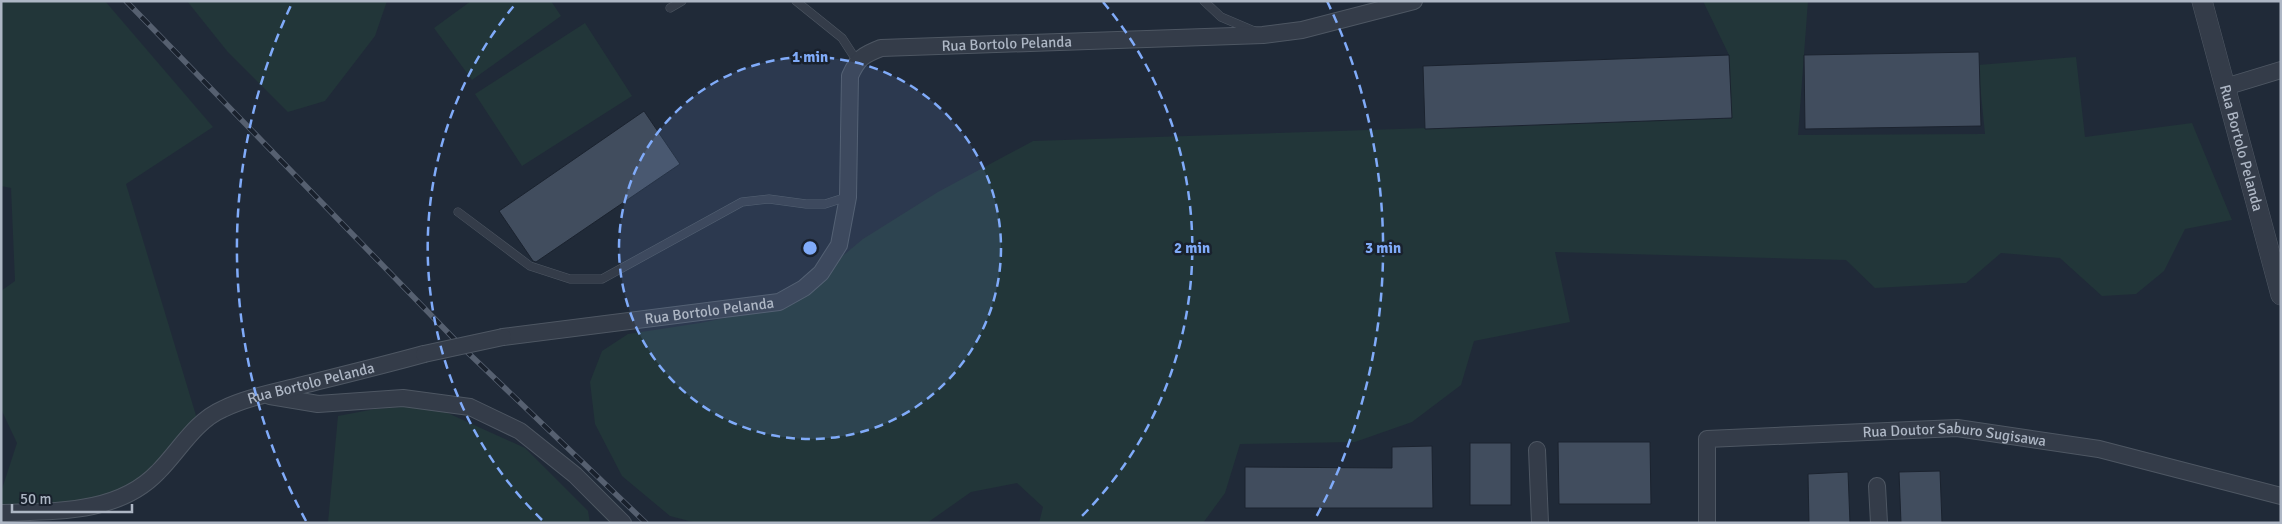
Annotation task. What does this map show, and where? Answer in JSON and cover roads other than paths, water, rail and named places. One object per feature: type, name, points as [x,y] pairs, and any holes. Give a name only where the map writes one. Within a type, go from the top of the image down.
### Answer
[{"type":"street","name":"Rua Bortolo Pelanda","points":[[4,516],[72,511],[109,502],[135,491],[157,473],[200,424],[221,409],[262,395],[424,354],[503,337],[779,302],[804,288],[821,273],[839,245],[848,197],[850,76],[857,61],[866,54],[881,48],[1263,35],[1302,30],[1414,1]]},
{"type":"street","name":"Rua Bortolo Pelanda","points":[[2202,1],[2281,295]]},
{"type":"street","points":[[2225,87],[2281,70]]},
{"type":"street","points":[[262,395],[318,404],[403,398],[470,407],[520,431],[574,475],[623,523]]},
{"type":"street","name":"Rua Doutor Saburo Sugisawa","points":[[1707,523],[1707,439],[1957,428],[2100,449],[2281,496]]},
{"type":"street","points":[[1537,450],[1540,523]]},
{"type":"street","points":[[1878,486],[1880,523]]},
{"type":"lane","points":[[670,8],[682,1]]},
{"type":"lane","points":[[796,1],[842,38],[857,61]]},
{"type":"lane","points":[[1204,1],[1221,17],[1263,35]]},
{"type":"lane","points":[[458,212],[530,266],[570,279],[602,279],[742,202],[769,199],[806,204],[825,204],[848,197]]},
{"type":"railway","points":[[126,1],[462,347],[646,523]]}]
